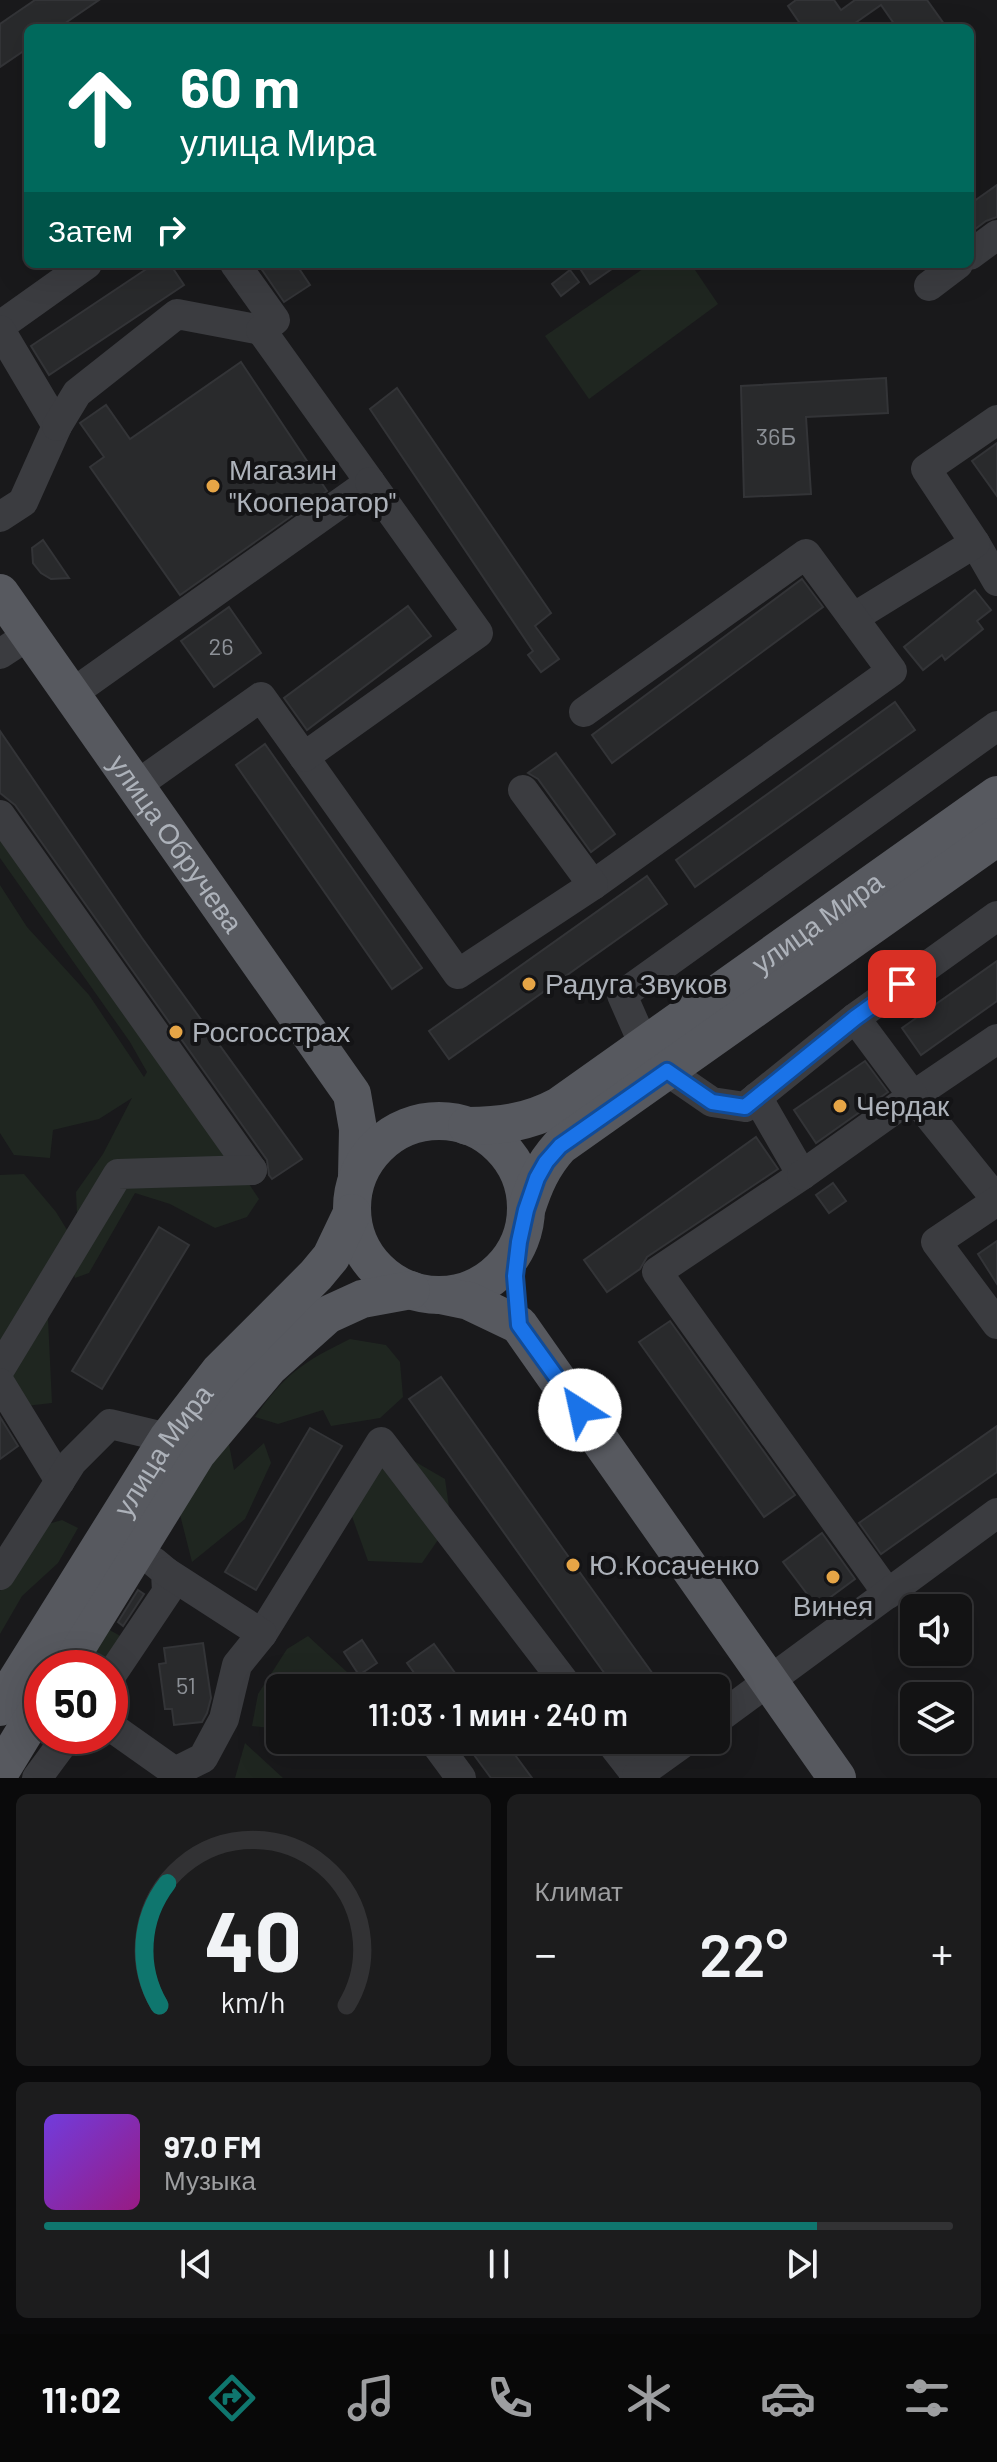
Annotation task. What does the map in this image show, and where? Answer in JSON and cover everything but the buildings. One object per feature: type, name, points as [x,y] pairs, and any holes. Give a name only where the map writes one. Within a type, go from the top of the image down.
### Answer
[{"type":"main road","name":"улица Обручева","points":[[0,593],[14,644],[70,695],[352,1094],[358,1129],[354,1195]]},
{"type":"main road","name":"улица Мира","points":[[522,1226],[537,1178],[546,1162],[656,1058],[997,795]]},
{"type":"main road","name":"улица Мира","points":[[454,1124],[505,1124],[537,1118],[656,1058],[997,837]]},
{"type":"main road","points":[[352,1094],[403,1115],[454,1124],[494,1141],[514,1165],[521,1179],[522,1226],[515,1276],[519,1325]]},
{"type":"main road","points":[[454,1124],[415,1125],[390,1135],[371,1154],[354,1195],[355,1233],[370,1261],[392,1282],[426,1293],[469,1301],[519,1325],[837,1778]]},
{"type":"main road","name":"улица Мира","points":[[0,1707],[168,1438],[228,1363],[324,1266],[341,1239],[354,1195]]},
{"type":"main road","points":[[426,1293],[454,1294],[481,1284],[503,1266],[522,1226]]},
{"type":"main road","name":"улица Мира","points":[[79,1650],[152,1560],[197,1453],[269,1367],[327,1315],[352,1303],[380,1295],[426,1293]]},
{"type":"main road","points":[[0,1772],[24,1733]]},
{"type":"street","points":[[974,252],[997,235]]},
{"type":"street","points":[[57,426],[0,328],[82,268]]},
{"type":"street","points":[[238,268],[275,320],[261,330]]},
{"type":"street","points":[[929,286],[953,268]]},
{"type":"street","points":[[0,517],[23,502],[57,426],[77,393],[177,314],[261,330],[478,633],[304,757]]},
{"type":"street","points":[[997,420],[926,469],[997,581]]},
{"type":"street","points":[[70,695],[370,482]]},
{"type":"street","points":[[853,618],[975,543]]},
{"type":"street","points":[[134,787],[261,697],[458,974],[593,885],[892,671],[806,554],[584,712]]},
{"type":"street","points":[[997,726],[622,995],[656,1058],[712,1102],[745,1107],[855,1018],[997,916]]},
{"type":"street","points":[[523,790],[593,885]]},
{"type":"street","points":[[0,815],[252,1170],[118,1174],[0,1369]]},
{"type":"street","points":[[855,1018],[997,1201],[936,1242],[997,1324]]},
{"type":"street","points":[[888,1594],[657,1272],[997,1039]]},
{"type":"street","points":[[757,1097],[802,1175]]},
{"type":"street","points":[[0,1383],[60,1481]]},
{"type":"street","points":[[0,1575],[72,1462],[110,1424],[168,1438]]},
{"type":"street","points":[[128,1740],[173,1775],[203,1758],[224,1719],[237,1665],[262,1634],[381,1442],[558,1674]]},
{"type":"street","points":[[730,1710],[997,1513]]},
{"type":"street","points":[[152,1560],[262,1634]]},
{"type":"street","points":[[128,1650],[167,1592],[152,1560]]},
{"type":"street","points":[[37,1778],[55,1754]]},
{"type":"street","points":[[443,1754],[461,1778]]},
{"type":"street","points":[[619,1754],[635,1777],[667,1754]]},
{"type":"shaded area","points":[[644,268],[694,268],[718,304],[589,399],[545,336]]},
{"type":"shaded area","points":[[0,806],[259,1199],[247,1217],[215,1228],[170,1204],[135,1193],[89,1273],[75,1278],[71,1263],[78,1235],[76,1192],[103,1154],[132,1098],[99,1119],[53,1130],[50,1158],[14,1155],[0,1133],[0,885],[27,927],[89,995],[144,1077],[147,1072],[130,1042],[0,858]]},
{"type":"shaded area","points":[[24,1174],[56,1212],[72,1238],[38,1286],[48,1319],[52,1403],[17,1407],[0,1382],[0,1175]]},
{"type":"shaded area","points":[[350,1339],[386,1345],[400,1362],[403,1397],[380,1418],[331,1426],[323,1410],[278,1424],[255,1417],[296,1370]]},
{"type":"shaded area","points":[[227,1434],[234,1470],[264,1443],[271,1463],[245,1519],[192,1562],[176,1499]]},
{"type":"shaded area","points":[[381,1442],[445,1479],[451,1521],[422,1563],[368,1561],[349,1508]]},
{"type":"shaded area","points":[[62,1520],[78,1528],[58,1563],[22,1596],[0,1634],[0,1591],[41,1526]]},
{"type":"shaded area","points":[[106,1628],[124,1638],[116,1650],[87,1650]]},
{"type":"shaded area","points":[[308,1636],[352,1674],[271,1674],[287,1649]]},
{"type":"shaded area","points":[[266,1682],[266,1728],[252,1726],[258,1694]]},
{"type":"shaded area","points":[[245,1743],[283,1778],[235,1778]]},
{"type":"place","name":"Магазин \"Кооператор\"","points":[[213,486]]},
{"type":"place","name":"Радуга Звуков","points":[[529,984]]},
{"type":"place","name":"Росгосстрах","points":[[176,1032]]},
{"type":"place","name":"Чердак","points":[[840,1106]]},
{"type":"place","name":"Ю.Косаченко","points":[[573,1565]]},
{"type":"place","name":"Винея","points":[[833,1577]]},
{"type":"route","points":[[580,1410],[519,1325],[515,1276],[519,1242],[526,1210],[546,1162],[560,1146],[667,1071],[712,1102],[745,1107],[902,984]]}]
